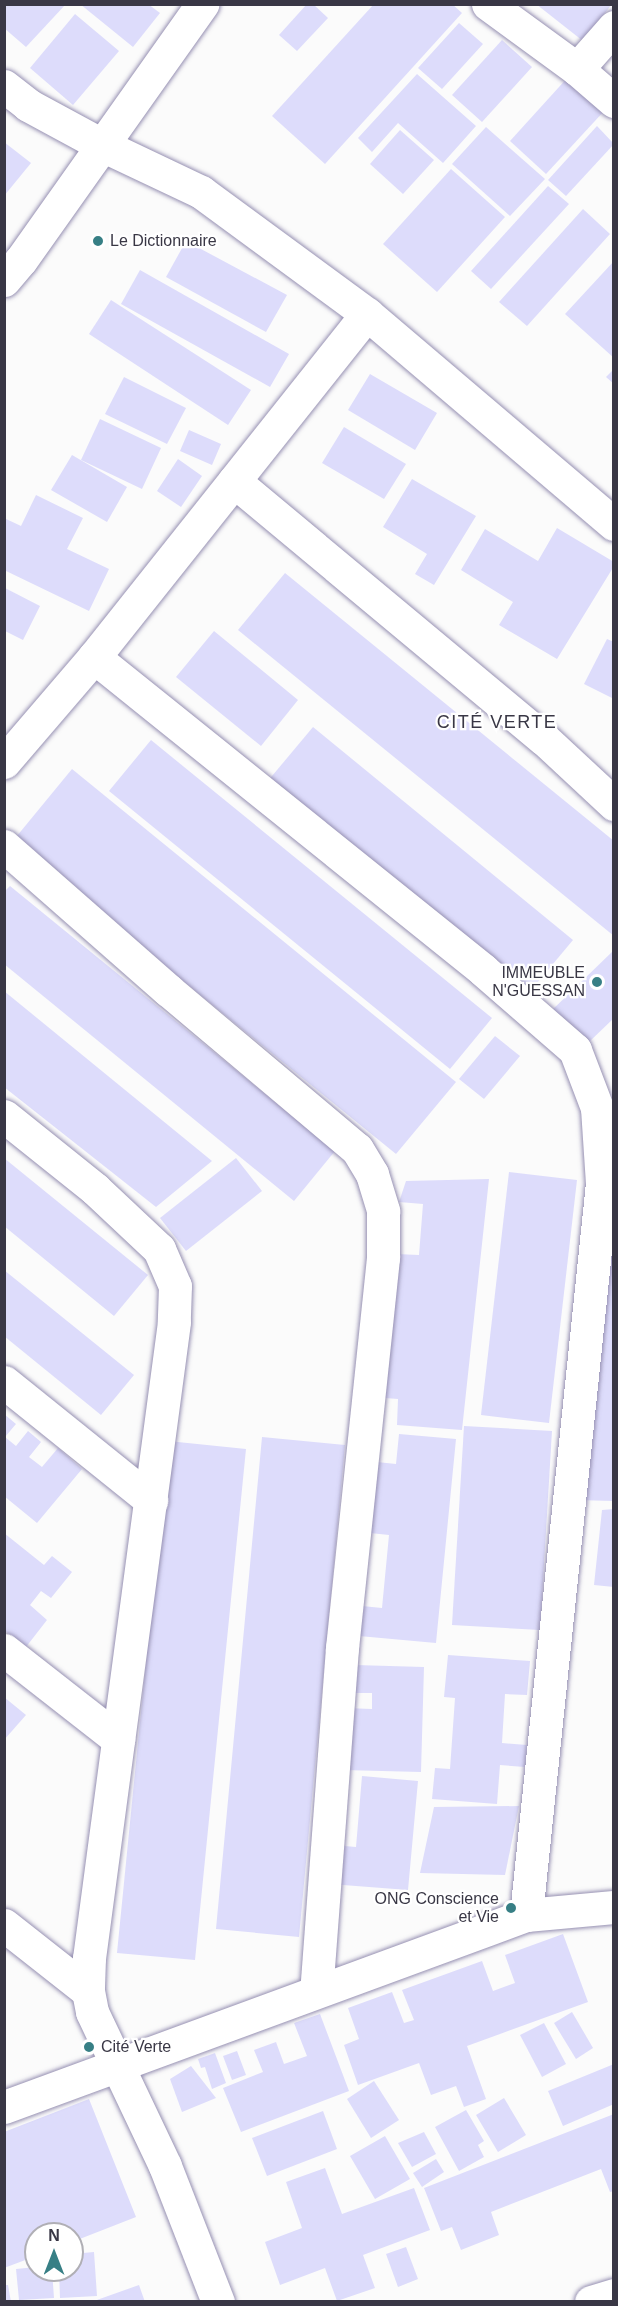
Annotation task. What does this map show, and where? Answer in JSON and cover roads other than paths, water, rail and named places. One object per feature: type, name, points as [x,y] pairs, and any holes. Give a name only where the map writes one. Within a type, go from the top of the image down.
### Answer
[{"type":"street","points":[[4,280],[202,4]]},
{"type":"street","points":[[488,4],[577,69],[614,101]]},
{"type":"street","points":[[577,69],[614,27]]},
{"type":"street","points":[[4,86],[28,105],[102,145],[201,192],[367,314],[614,524]]},
{"type":"street","points":[[4,762],[94,657],[367,314]]},
{"type":"street","points":[[234,482],[535,731],[614,804]]},
{"type":"street","points":[[94,657],[483,970],[575,1050],[597,1108],[602,1183],[526,1915]]},
{"type":"street","points":[[4,846],[168,990],[357,1149],[372,1174],[383,1211],[383,1258],[342,1648],[316,1991]]},
{"type":"street","points":[[4,1116],[95,1189],[159,1249],[175,1286],[174,1322],[89,1958],[88,1991],[92,2012],[165,2166],[218,2301]]},
{"type":"street","points":[[4,1382],[151,1500]]},
{"type":"street","points":[[4,1650],[118,1739]]},
{"type":"street","points":[[4,2107],[115,2064],[526,1915],[614,1907]]},
{"type":"street","points":[[4,1925],[88,1991]]},
{"type":"street","points":[[591,2301],[614,2295]]},
{"type":"place","name":"Le Dictionnaire","points":[[98,241]]},
{"type":"place","name":"IMMEUBLE N'GUESSAN","points":[[597,982]]},
{"type":"place","name":"ONG Conscience et Vie","points":[[511,1908]]},
{"type":"place","name":"Cité Verte","points":[[89,2047]]},
{"type":"district","name":"CITÉ VERTE","points":[[497,722]]}]
